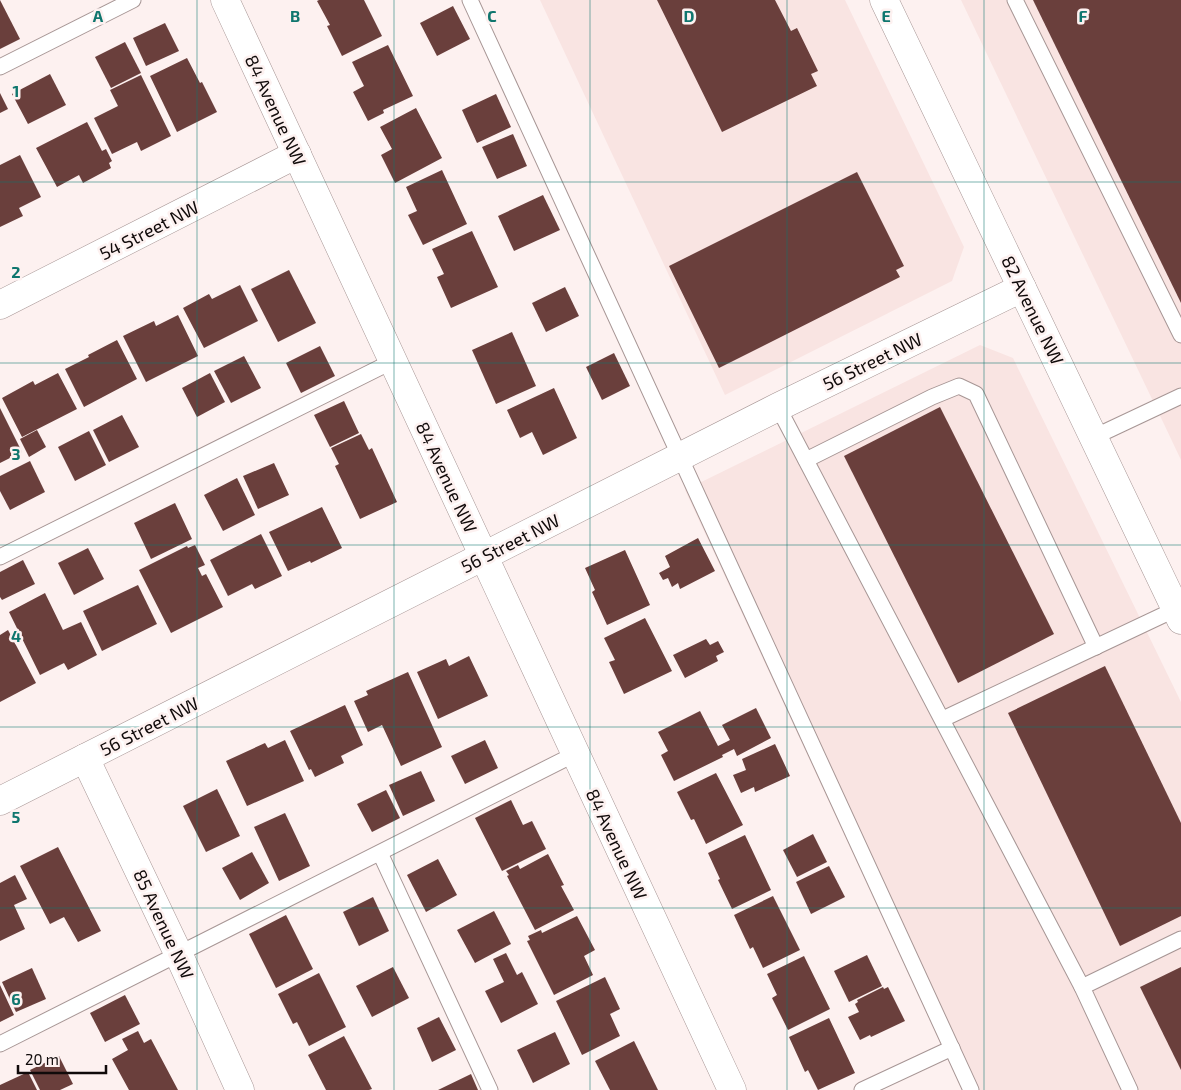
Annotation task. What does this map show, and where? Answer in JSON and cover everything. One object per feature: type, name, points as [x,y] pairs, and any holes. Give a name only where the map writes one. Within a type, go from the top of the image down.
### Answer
[{"type":"street","name":"84 Avenue NW","points":[[225,0],[732,1090]]},
{"type":"street","name":"82 Avenue NW","points":[[884,0],[1178,615]]},
{"type":"street","name":"54 Street NW","points":[[0,305],[297,154]]},
{"type":"street","name":"56 Street NW","points":[[0,801],[778,407],[1022,288]]},
{"type":"street","name":"85 Avenue NW","points":[[85,758],[178,953],[240,1090]]},
{"type":"lane","points":[[0,67],[133,0]]},
{"type":"lane","points":[[470,0],[971,1090]]},
{"type":"lane","points":[[1015,0],[1181,335]]},
{"type":"lane","points":[[0,558],[393,361]]},
{"type":"lane","points":[[806,460],[932,397],[959,386],[976,394],[1096,647]]},
{"type":"lane","points":[[1094,437],[1181,396]]},
{"type":"lane","points":[[778,407],[1082,987],[1130,1090]]},
{"type":"lane","points":[[943,719],[1096,647],[1178,615]]},
{"type":"lane","points":[[0,1044],[576,754]]},
{"type":"lane","points":[[380,853],[490,1090]]},
{"type":"lane","points":[[1082,987],[1181,940]]},
{"type":"lane","points":[[862,1090],[952,1048]]},
{"type":"shaded area","points":[[540,0],[845,0],[964,247],[952,281],[725,395]]},
{"type":"shaded area","points":[[961,0],[1181,0],[1181,460],[1163,422]]},
{"type":"shaded area","points":[[980,345],[1013,358],[1181,702],[1181,1090],[962,1090],[685,490]]},
{"type":"building","points":[[0,0],[20,39],[0,49]]},
{"type":"building","points":[[364,0],[382,36],[342,56],[327,26],[330,25],[317,1]]},
{"type":"building","points":[[657,0],[775,0],[791,31],[797,28],[818,71],[811,74],[817,86],[722,132]]},
{"type":"building","points":[[1033,0],[1181,0],[1181,303]]},
{"type":"building","points":[[453,6],[470,39],[437,56],[420,23]]},
{"type":"building","points":[[165,23],[179,51],[146,66],[133,38]]},
{"type":"building","points":[[125,42],[141,73],[111,88],[95,57]]},
{"type":"building","points":[[388,45],[413,96],[383,110],[384,113],[368,121],[353,92],[364,86],[352,62]]},
{"type":"building","points":[[187,58],[217,112],[177,132],[150,76]]},
{"type":"building","points":[[50,74],[66,105],[28,124],[12,94]]},
{"type":"building","points":[[141,75],[171,136],[141,151],[137,142],[112,154],[94,118],[118,106],[110,90]]},
{"type":"building","points":[[0,93],[8,109],[0,113]]},
{"type":"building","points":[[496,94],[511,127],[477,143],[462,110]]},
{"type":"building","points":[[416,108],[442,158],[395,183],[381,155],[392,149],[380,127]]},
{"type":"building","points":[[87,122],[102,151],[106,149],[112,161],[109,163],[111,168],[83,183],[79,175],[57,187],[36,148]]},
{"type":"building","points":[[513,134],[527,166],[497,179],[482,147]]},
{"type":"building","points":[[20,155],[41,197],[19,208],[23,216],[0,227],[0,165]]},
{"type":"building","points":[[442,170],[467,224],[423,245],[408,215],[417,211],[406,187]]},
{"type":"building","points":[[857,172],[904,266],[896,270],[900,277],[719,368],[669,266]]},
{"type":"building","points":[[543,195],[560,230],[514,251],[498,216]]},
{"type":"building","points":[[472,231],[498,287],[451,308],[437,277],[444,274],[432,249]]},
{"type":"building","points":[[289,270],[316,323],[278,342],[251,289]]},
{"type":"building","points":[[240,285],[258,321],[204,348],[183,308],[209,294],[212,299]]},
{"type":"building","points":[[565,287],[579,316],[546,332],[532,303]]},
{"type":"building","points":[[178,315],[198,356],[146,382],[123,336],[154,321],[156,326]]},
{"type":"building","points":[[512,332],[536,386],[496,404],[472,350]]},
{"type":"building","points":[[117,340],[137,379],[84,407],[65,369]]},
{"type":"building","points":[[320,346],[335,376],[301,393],[286,363]]},
{"type":"building","points":[[614,353],[630,386],[602,400],[586,367]]},
{"type":"building","points":[[244,356],[261,388],[231,403],[214,371]]},
{"type":"building","points":[[58,373],[77,409],[22,437],[2,398],[33,381],[35,385]]},
{"type":"building","points":[[210,373],[225,402],[197,417],[182,388]]},
{"type":"building","points":[[554,388],[577,438],[543,455],[532,432],[520,438],[507,410]]},
{"type":"building","points":[[344,401],[359,433],[330,447],[314,415]]},
{"type":"building","points":[[940,407],[1054,634],[958,683],[844,456]]},
{"type":"building","points":[[0,408],[22,452],[0,463]]},
{"type":"building","points":[[122,415],[139,447],[109,462],[93,430]]},
{"type":"building","points":[[37,430],[46,447],[29,457],[20,439]]},
{"type":"building","points":[[89,431],[106,465],[75,481],[58,447]]},
{"type":"building","points":[[361,434],[369,450],[372,448],[397,502],[360,519],[335,466],[339,464],[331,448]]},
{"type":"building","points":[[30,461],[45,492],[10,510],[0,491],[0,476]]},
{"type":"building","points":[[274,463],[289,495],[258,509],[243,476]]},
{"type":"building","points":[[237,478],[255,515],[223,531],[204,495]]},
{"type":"building","points":[[175,503],[192,539],[151,559],[134,523]]},
{"type":"building","points":[[322,507],[342,548],[311,563],[310,561],[288,571],[269,532]]},
{"type":"building","points":[[261,534],[282,576],[255,589],[252,584],[228,596],[210,560]]},
{"type":"building","points":[[698,538],[715,571],[680,589],[678,583],[672,587],[668,578],[663,580],[659,573],[670,567],[665,556]]},
{"type":"building","points":[[195,545],[205,565],[198,568],[202,576],[206,574],[223,607],[171,633],[139,570],[187,546],[188,548]]},
{"type":"building","points":[[88,548],[104,579],[74,595],[58,563]]},
{"type":"building","points":[[625,550],[650,605],[607,625],[592,592],[595,590],[585,568]]},
{"type":"building","points":[[23,560],[35,584],[2,600],[0,597],[0,572]]},
{"type":"building","points":[[138,585],[157,624],[102,651],[83,611]]},
{"type":"building","points":[[45,593],[63,630],[81,622],[97,655],[68,670],[64,663],[40,675],[9,612]]},
{"type":"building","points":[[645,618],[672,671],[624,694],[609,662],[615,660],[604,638]]},
{"type":"building","points":[[8,630],[36,683],[0,702],[0,635]]},
{"type":"building","points":[[706,639],[710,645],[718,641],[724,652],[716,656],[718,661],[685,678],[673,655]]},
{"type":"building","points":[[469,656],[488,696],[438,719],[417,672],[446,659],[449,666]]},
{"type":"building","points":[[1105,666],[1181,823],[1181,916],[1120,946],[1008,713]]},
{"type":"building","points":[[408,672],[442,747],[401,766],[382,725],[368,732],[354,701],[368,695],[366,691]]},
{"type":"building","points":[[345,705],[363,745],[341,756],[344,763],[315,777],[311,769],[309,770],[290,731]]},
{"type":"building","points":[[756,708],[771,738],[737,756],[734,749],[722,755],[723,757],[674,781],[661,755],[668,751],[658,732],[700,711],[718,746],[730,740],[722,725]]},
{"type":"building","points":[[285,740],[304,781],[247,806],[226,761],[265,743],[268,748]]},
{"type":"building","points":[[485,740],[498,768],[465,784],[451,756]]},
{"type":"building","points":[[775,744],[790,776],[755,792],[754,787],[741,793],[733,775],[746,770],[742,759]]},
{"type":"building","points":[[421,771],[435,801],[403,816],[389,785]]},
{"type":"building","points":[[716,773],[743,825],[706,844],[694,819],[691,820],[677,792]]},
{"type":"building","points":[[217,789],[240,836],[206,852],[183,806]]},
{"type":"building","points":[[386,790],[400,818],[372,832],[357,804]]},
{"type":"building","points":[[511,800],[523,825],[532,821],[546,849],[502,871],[475,818]]},
{"type":"building","points":[[285,813],[310,866],[279,881],[254,827]]},
{"type":"building","points":[[813,834],[827,862],[797,877],[783,850]]},
{"type":"building","points":[[745,835],[771,890],[732,909],[708,853]]},
{"type":"building","points":[[58,847],[101,931],[78,942],[64,917],[50,924],[20,866]]},
{"type":"building","points":[[252,852],[269,883],[240,900],[222,868]]},
{"type":"building","points":[[548,854],[564,885],[561,886],[574,910],[535,930],[506,871],[518,865],[520,869]]},
{"type":"building","points":[[438,859],[457,895],[426,912],[407,875]]},
{"type":"building","points":[[829,866],[845,897],[811,914],[796,882]]},
{"type":"building","points":[[15,875],[27,899],[14,905],[25,929],[0,941],[0,883]]},
{"type":"building","points":[[773,896],[800,950],[763,968],[753,947],[750,949],[734,915]]},
{"type":"building","points":[[373,897],[389,931],[359,946],[343,912]]},
{"type":"building","points":[[494,911],[511,944],[475,963],[457,930]]},
{"type":"building","points":[[286,915],[313,969],[276,988],[249,934]]},
{"type":"building","points":[[577,916],[595,950],[584,956],[593,975],[554,995],[527,941],[530,940],[528,936],[541,930],[542,933]]},
{"type":"building","points":[[506,953],[517,975],[522,972],[538,1004],[501,1023],[485,991],[504,982],[493,959]]},
{"type":"building","points":[[867,955],[882,986],[849,1002],[834,971]]},
{"type":"building","points":[[804,956],[830,1009],[788,1030],[772,998],[777,995],[767,974]]},
{"type":"building","points":[[393,967],[409,998],[372,1017],[356,986]]},
{"type":"building","points":[[1181,967],[1181,1070],[1140,987]]},
{"type":"building","points":[[32,968],[46,999],[16,1012],[2,982]]},
{"type":"building","points":[[319,973],[346,1027],[309,1046],[297,1022],[293,1024],[278,994]]},
{"type":"building","points":[[605,977],[620,1009],[610,1014],[620,1036],[582,1055],[556,1001]]},
{"type":"building","points":[[0,985],[14,1015],[0,1022]]},
{"type":"building","points":[[883,987],[884,989],[888,987],[905,1021],[871,1037],[870,1035],[860,1040],[848,1017],[859,1012],[855,1004],[858,1002],[857,1000]]},
{"type":"building","points":[[125,995],[140,1024],[105,1042],[90,1013]]},
{"type":"building","points":[[439,1017],[456,1050],[432,1062],[417,1028]]},
{"type":"building","points":[[829,1018],[855,1073],[818,1090],[808,1070],[805,1072],[789,1037]]},
{"type":"building","points":[[138,1031],[144,1043],[151,1039],[178,1090],[129,1090],[112,1059],[128,1050],[122,1039]]},
{"type":"building","points":[[555,1032],[570,1064],[533,1083],[517,1050]]},
{"type":"building","points":[[344,1036],[372,1089],[326,1090],[308,1055]]},
{"type":"building","points":[[634,1041],[658,1090],[610,1090],[595,1061]]},
{"type":"building","points":[[59,1056],[73,1084],[60,1090],[40,1090],[30,1070]]},
{"type":"building","points":[[28,1072],[37,1090],[0,1090],[0,1085]]},
{"type":"building","points":[[471,1074],[478,1090],[438,1090]]}]
